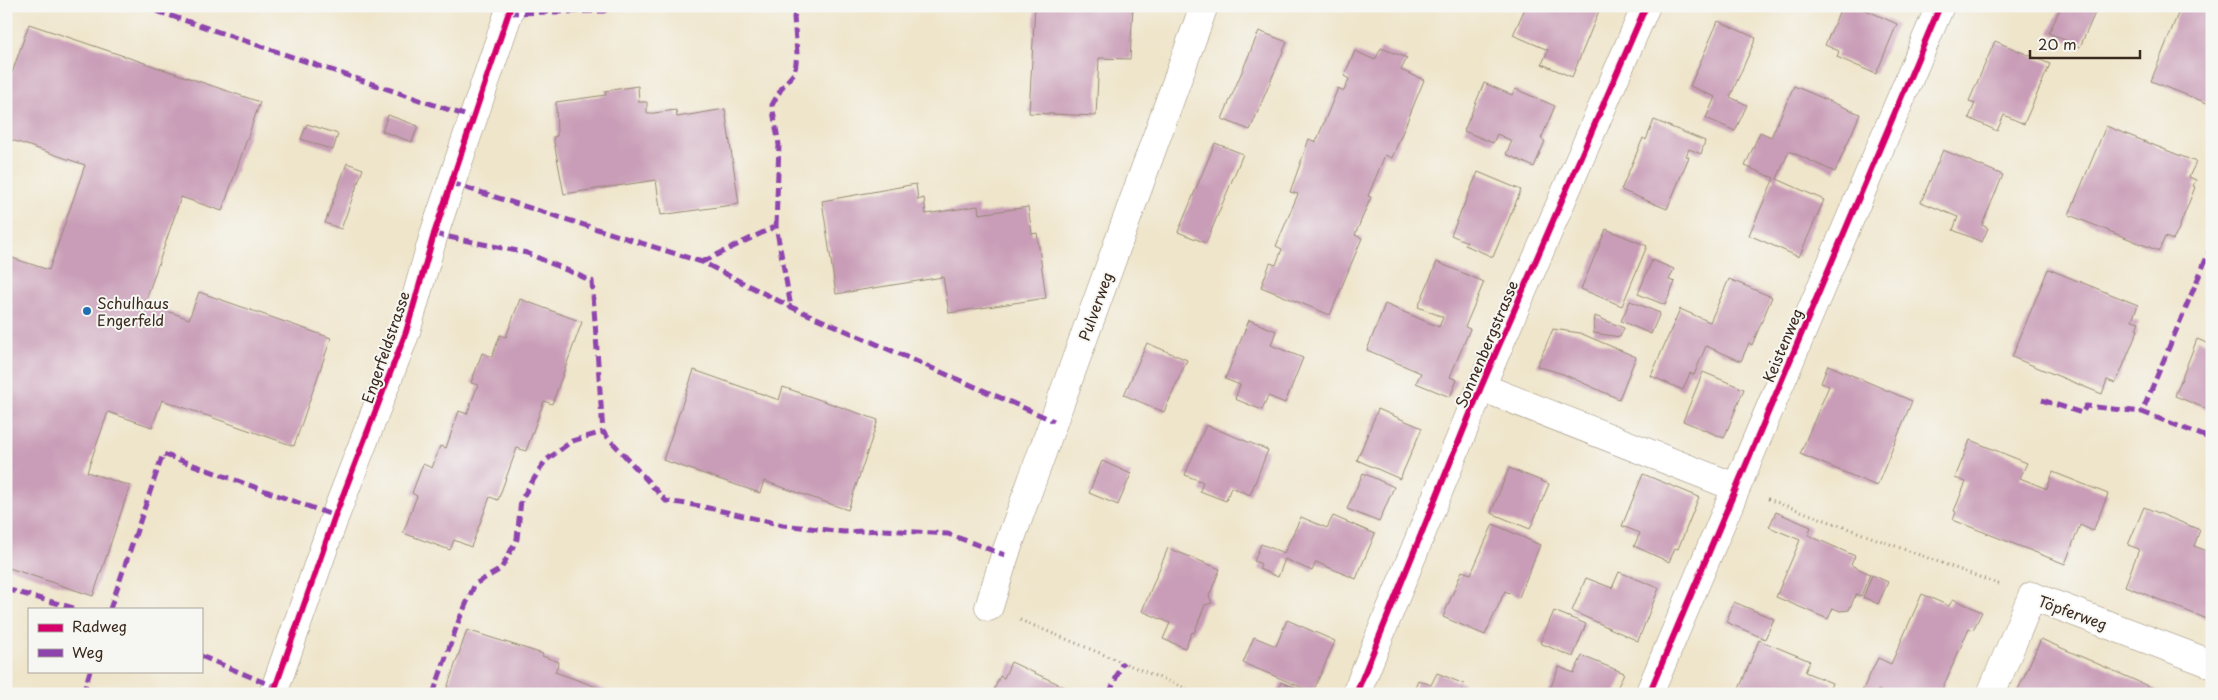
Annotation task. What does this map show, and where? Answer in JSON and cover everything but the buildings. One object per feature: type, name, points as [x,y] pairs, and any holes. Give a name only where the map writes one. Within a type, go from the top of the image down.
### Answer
[{"type":"street","name":"Engerfeldstrasse","points":[[279,691],[335,516],[406,332],[434,234],[511,6]]},
{"type":"street","name":"Pulverweg","points":[[989,608],[1005,555],[1204,6]]},
{"type":"street","name":"Sonnenbergstrasse","points":[[1356,694],[1481,387],[1646,6]]},
{"type":"street","name":"Keistenweg","points":[[1649,694],[1940,6]]},
{"type":"street","points":[[1481,387],[1735,487]]},
{"type":"street","name":"Töpferweg","points":[[1991,694],[2032,596],[2212,664]]},
{"type":"path","points":[[1735,487],[2032,596]]},
{"type":"path","points":[[989,608],[1199,694]]},
{"type":"marked path","points":[[142,6],[473,118]]},
{"type":"marked path","points":[[508,13],[604,11],[612,6]]},
{"type":"marked path","points":[[776,226],[779,145],[772,105],[783,86],[795,72],[797,53],[794,17],[798,6]]},
{"type":"marked path","points":[[451,183],[702,262],[791,307],[1054,421]]},
{"type":"marked path","points":[[702,262],[776,226],[791,307]]},
{"type":"marked path","points":[[434,234],[527,253],[592,281],[603,432],[666,501],[700,506],[783,525],[844,532],[885,530],[948,534],[1005,555]]},
{"type":"marked path","points":[[2212,245],[2142,412],[2212,439]]},
{"type":"marked path","points":[[2042,400],[2082,413],[2086,406],[2142,412]]},
{"type":"marked path","points":[[433,694],[459,620],[475,584],[501,569],[517,539],[521,500],[545,461],[572,441],[603,432]]},
{"type":"marked path","points":[[110,608],[163,454],[335,516]]},
{"type":"marked path","points":[[6,589],[73,608]]},
{"type":"marked path","points":[[202,656],[275,687]]},
{"type":"marked path","points":[[1109,694],[1123,662]]},
{"type":"marked path","points":[[83,694],[90,672]]},
{"type":"cycle path","points":[[273,694],[335,516],[406,332],[434,234],[511,6]]},
{"type":"cycle path","points":[[1356,694],[1481,387],[1646,6]]},
{"type":"cycle path","points":[[1649,694],[1940,6]]},
{"type":"place","name":"Schulhaus Engerfeld","points":[[87,311]]}]
